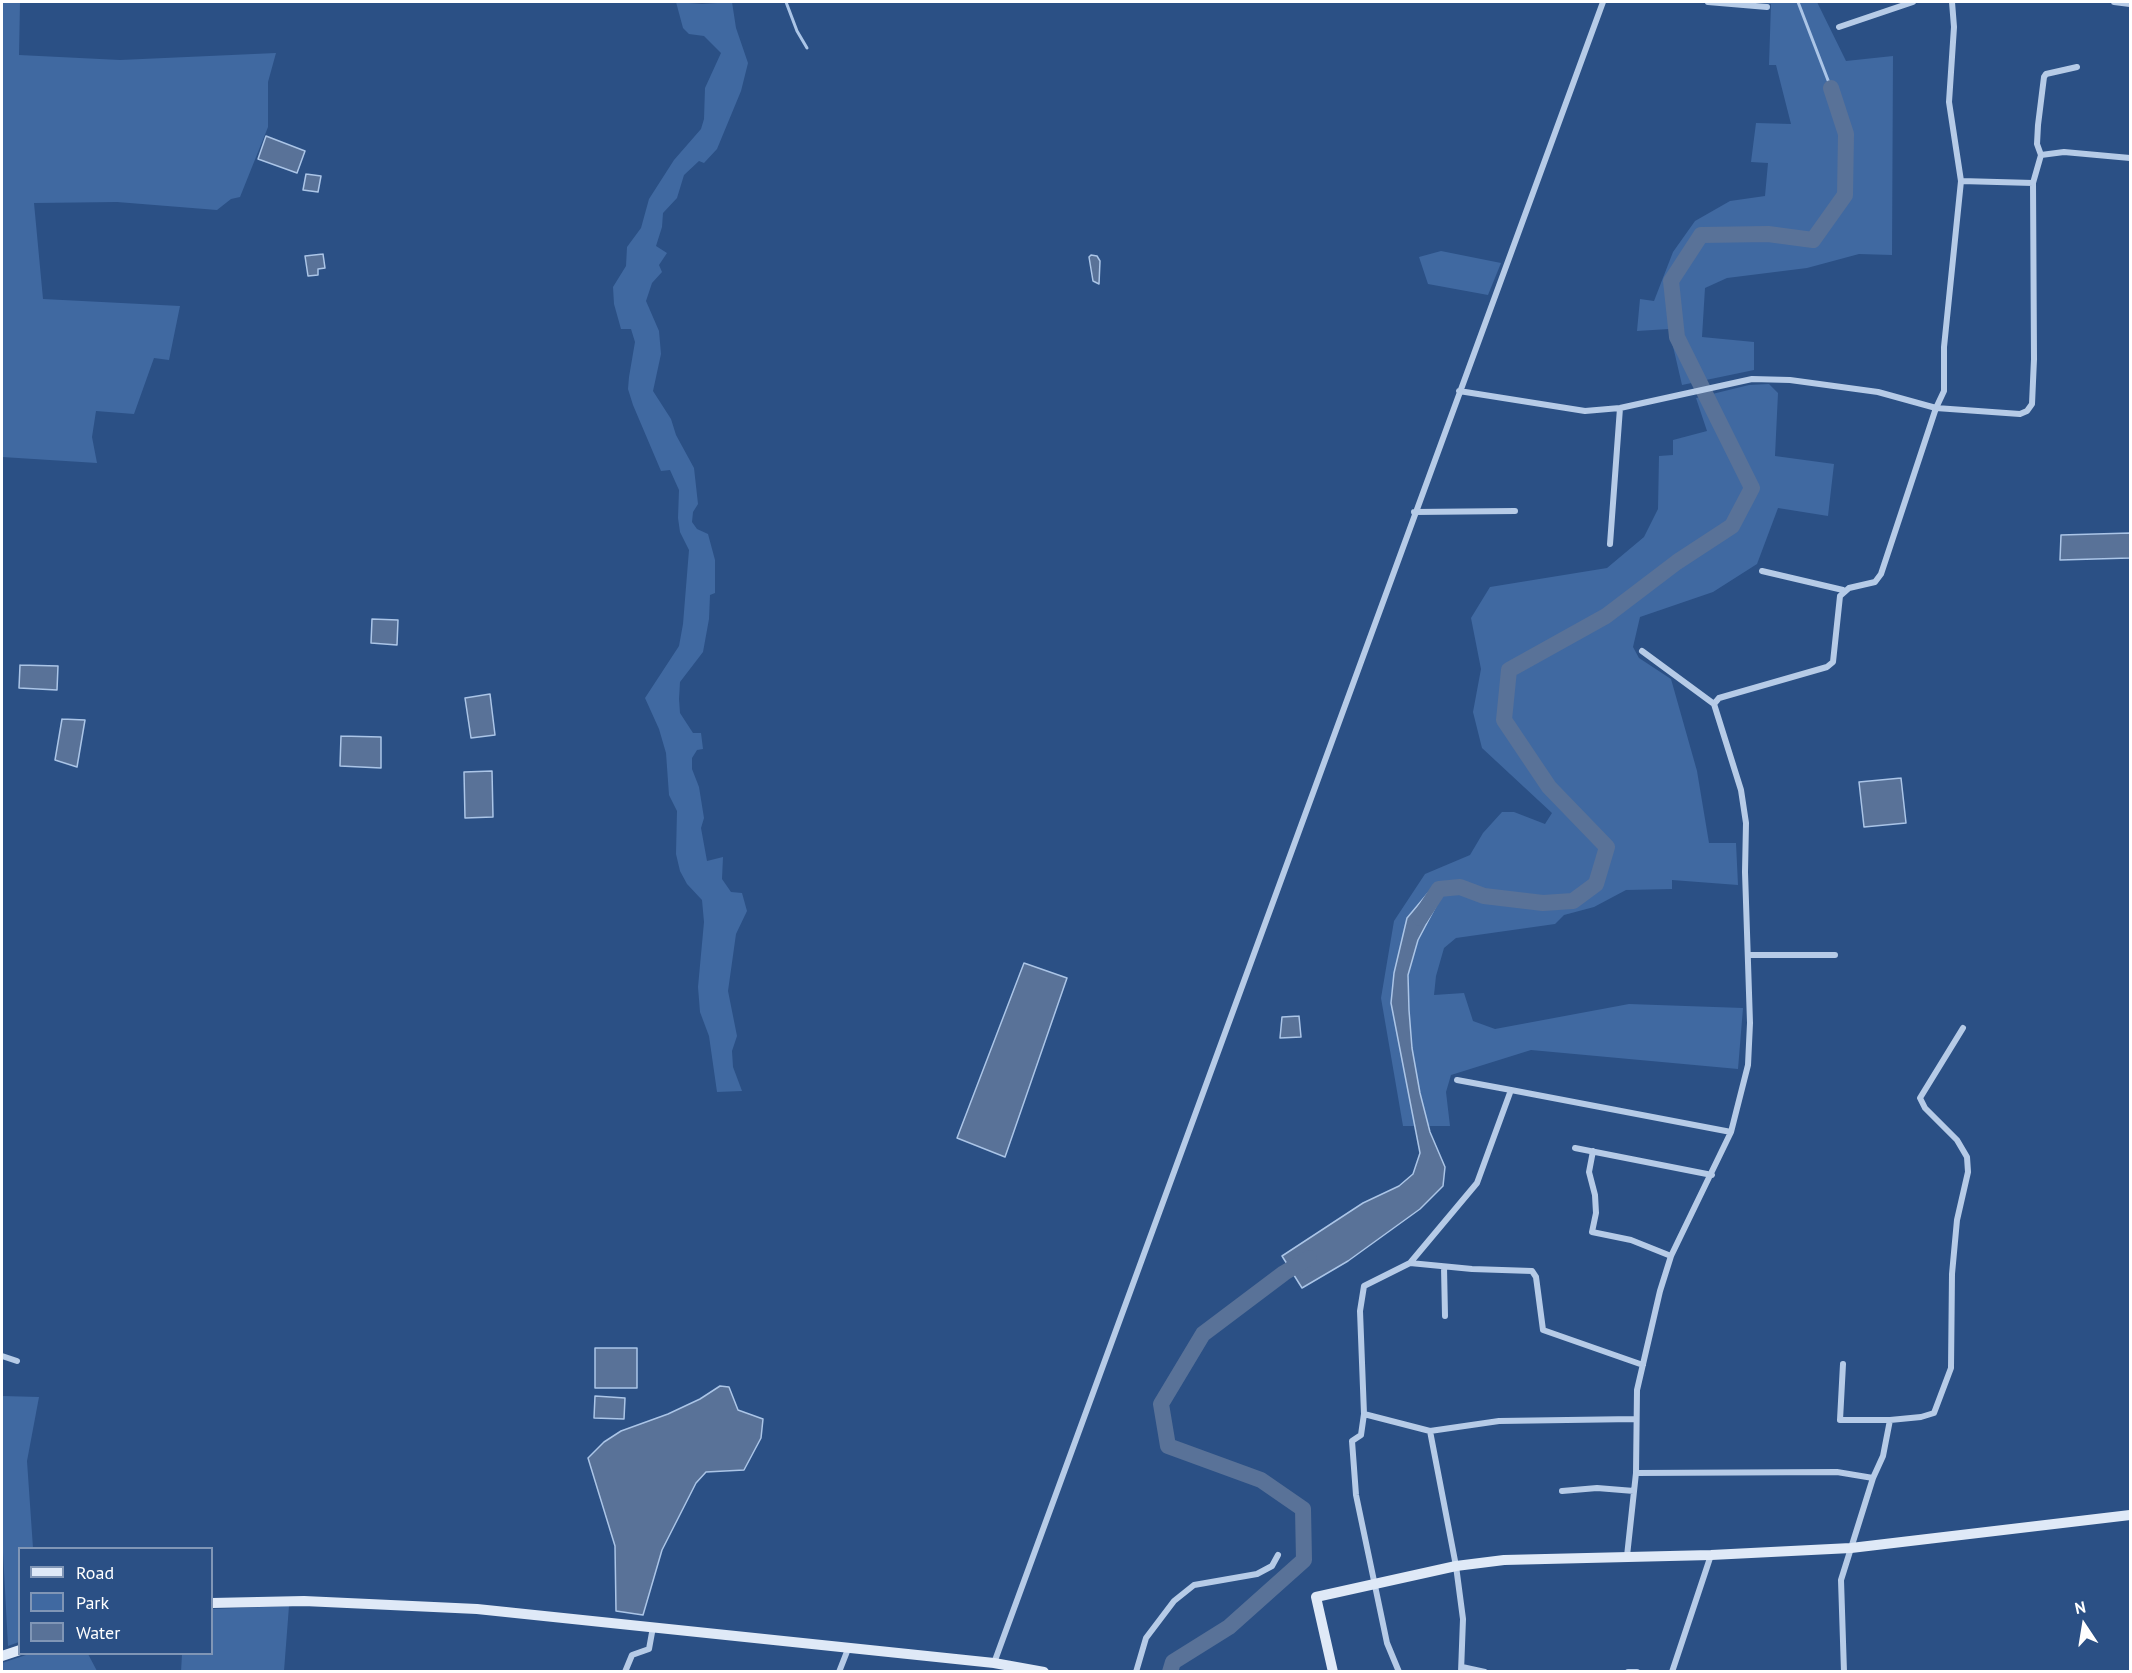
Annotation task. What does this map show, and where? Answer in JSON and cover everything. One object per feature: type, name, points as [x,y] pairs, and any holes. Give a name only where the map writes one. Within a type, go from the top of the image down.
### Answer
[{"type":"street","points":[[994,1663],[1414,512],[1603,2]]},
{"type":"street","points":[[1708,2],[1767,7]]},
{"type":"street","points":[[1839,27],[1913,2]]},
{"type":"street","points":[[1762,571],[1844,590],[1867,586],[1881,574],[1936,408],[1944,391],[1944,347],[1961,181],[1949,102],[1954,27],[1952,2]]},
{"type":"street","points":[[2114,2],[2130,4]]},
{"type":"street","points":[[1459,391],[1585,411],[1620,408],[1752,379],[1834,384],[1878,392],[1936,408],[2020,414],[2028,411],[2032,404],[2036,288],[2033,183],[2041,155],[2037,144],[2044,77],[2046,74],[2077,67]]},
{"type":"street","points":[[2041,155],[2064,152],[2130,158]]},
{"type":"street","points":[[1961,181],[2033,183]]},
{"type":"street","points":[[1610,544],[1620,408]]},
{"type":"street","points":[[1414,512],[1515,511]]},
{"type":"street","points":[[1714,704],[1719,698],[1827,667],[1834,656],[1840,596],[1844,590]]},
{"type":"street","points":[[1626,1556],[1636,1473],[1637,1390],[1671,1256],[1731,1132],[1748,1065],[1750,1023],[1746,823],[1741,790],[1714,704],[1642,651]]},
{"type":"street","points":[[1748,956],[1835,955]]},
{"type":"street","points":[[1843,1364],[1840,1420],[1890,1420],[1921,1417],[1934,1413],[1951,1368],[1952,1274],[1957,1220],[1968,1172],[1967,1157],[1957,1140],[1925,1108],[1920,1098],[1963,1028]]},
{"type":"street","points":[[1457,1080],[1731,1132]]},
{"type":"street","points":[[1399,1671],[1387,1643],[1373,1585],[1356,1495],[1352,1441],[1360,1435],[1364,1414],[1360,1311],[1364,1286],[1410,1263],[1477,1183],[1511,1090]]},
{"type":"street","points":[[1575,1148],[1712,1174]]},
{"type":"street","points":[[1593,1151],[1589,1172],[1595,1195],[1592,1232],[1631,1240],[1671,1256]]},
{"type":"street","points":[[1410,1263],[1532,1271],[1536,1276],[1543,1330],[1643,1365]]},
{"type":"street","points":[[1444,1267],[1445,1316]]},
{"type":"street","points":[[2,1356],[16,1361]]},
{"type":"street","points":[[1364,1414],[1430,1431],[1499,1421],[1635,1419]]},
{"type":"street","points":[[1844,1671],[1841,1580],[1873,1478],[1883,1456],[1890,1420]]},
{"type":"street","points":[[1430,1431],[1456,1566],[1463,1619],[1462,1669],[1485,1671]]},
{"type":"street","points":[[1636,1473],[1837,1472],[1873,1478]]},
{"type":"street","points":[[1562,1491],[1598,1488],[1634,1491]]},
{"type":"street","points":[[1334,1671],[1316,1597],[1456,1566],[1504,1560],[1711,1555],[1851,1548],[2130,1515]]},
{"type":"street","points":[[1136,1671],[1146,1638],[1174,1600],[1194,1585],[1257,1574],[1272,1566],[1278,1555]]},
{"type":"street","points":[[1672,1671],[1711,1555]]},
{"type":"street","points":[[213,1603],[304,1601],[477,1609],[994,1663],[1044,1671]]},
{"type":"street","points":[[625,1671],[632,1656],[649,1649],[652,1627]]},
{"type":"street","points":[[839,1671],[848,1649]]},
{"type":"street","points":[[2,1656],[18,1651]]},
{"type":"street","points":[[1628,1671],[1637,1671]]},
{"type":"green space","points":[[2,2],[20,2],[19,55],[120,60],[276,53],[268,82],[268,127],[240,197],[231,199],[217,210],[117,202],[34,203],[43,299],[180,306],[169,360],[154,358],[134,414],[96,411],[92,437],[97,463],[2,457]]},
{"type":"green space","points":[[676,2],[702,4],[732,2],[736,28],[748,63],[741,91],[717,149],[704,163],[699,161],[684,175],[677,198],[663,213],[662,227],[656,246],[667,253],[659,265],[662,272],[652,283],[646,301],[659,331],[661,354],[653,391],[671,419],[676,435],[694,468],[698,504],[693,512],[692,522],[697,529],[708,534],[715,560],[715,593],[710,595],[709,619],[703,652],[680,682],[679,699],[680,713],[693,733],[701,733],[703,749],[697,750],[692,758],[692,769],[699,787],[704,818],[701,828],[707,861],[723,857],[722,879],[731,892],[742,893],[747,911],[736,934],[728,991],[737,1036],[732,1051],[733,1067],[742,1091],[717,1092],[709,1036],[700,1012],[698,987],[704,922],[702,900],[687,884],[680,871],[676,854],[677,811],[669,795],[666,753],[659,729],[645,698],[679,646],[689,550],[680,532],[679,490],[670,470],[661,471],[628,389],[635,342],[631,329],[621,329],[614,304],[613,287],[626,266],[627,247],[641,228],[649,199],[674,160],[701,129],[704,119],[705,88],[721,53],[704,36],[689,34],[683,28]]},
{"type":"green space","points":[[1749,2],[1817,2],[1846,61],[1893,56],[1892,255],[1859,254],[1807,268],[1727,278],[1705,288],[1702,337],[1754,342],[1754,370],[1682,385],[1669,329],[1637,331],[1640,299],[1654,301],[1673,252],[1695,221],[1730,201],[1765,196],[1768,163],[1751,162],[1756,123],[1791,124],[1776,65],[1769,65],[1771,4]]},
{"type":"green space","points":[[1441,251],[1501,263],[1488,295],[1428,284],[1419,257]]},
{"type":"green space","points":[[1769,384],[1778,393],[1775,456],[1834,464],[1828,516],[1778,508],[1757,564],[1713,592],[1640,617],[1633,647],[1639,658],[1671,679],[1697,771],[1709,843],[1736,843],[1738,885],[1672,880],[1672,889],[1626,890],[1594,907],[1564,915],[1555,924],[1456,938],[1444,948],[1436,976],[1434,995],[1464,993],[1473,1021],[1495,1029],[1629,1004],[1743,1008],[1738,1069],[1531,1050],[1451,1075],[1446,1092],[1450,1126],[1403,1126],[1381,998],[1394,921],[1425,874],[1470,855],[1483,833],[1502,812],[1514,812],[1545,824],[1552,813],[1482,748],[1473,712],[1481,669],[1471,618],[1490,587],[1607,568],[1644,537],[1658,509],[1659,456],[1673,455],[1673,440],[1707,431],[1696,398],[1749,385]]},
{"type":"green space","points":[[2,1396],[39,1397],[27,1461],[33,1547],[18,1547],[18,1642],[8,1646],[2,1534]]},
{"type":"green space","points":[[289,1606],[284,1671],[181,1672],[182,1655],[213,1655],[213,1609]]},
{"type":"green space","points":[[26,1655],[89,1655],[97,1671],[2,1671],[2,1663]]},
{"type":"water","points":[[266,136],[305,151],[297,173],[258,159]]},
{"type":"water","points":[[306,174],[321,176],[318,192],[303,190]]},
{"type":"water","points":[[323,254],[325,268],[318,269],[318,275],[308,276],[305,256]]},
{"type":"water","points":[[1097,256],[1100,261],[1099,284],[1093,281],[1089,257]]},
{"type":"water","points":[[2130,533],[2130,558],[2060,560],[2061,535]]},
{"type":"water","points":[[372,619],[398,620],[397,645],[371,643]]},
{"type":"water","points":[[20,665],[58,666],[57,690],[19,688]]},
{"type":"water","points":[[490,694],[495,735],[471,738],[465,698]]},
{"type":"water","points":[[62,719],[85,720],[77,767],[55,760]]},
{"type":"water","points":[[341,736],[381,737],[381,768],[340,766]]},
{"type":"water","points":[[492,771],[493,817],[465,818],[464,772]]},
{"type":"water","points":[[1901,778],[1906,823],[1864,827],[1859,782]]},
{"type":"water","points":[[1428,893],[1436,906],[1418,940],[1408,975],[1409,1010],[1412,1048],[1420,1093],[1430,1132],[1445,1167],[1443,1186],[1420,1209],[1348,1261],[1302,1288],[1282,1256],[1363,1203],[1399,1186],[1413,1174],[1420,1153],[1391,1003],[1394,973],[1407,918]]},
{"type":"water","points":[[1024,963],[1067,978],[1005,1157],[957,1138]]},
{"type":"water","points":[[1299,1016],[1301,1037],[1280,1038],[1282,1017]]},
{"type":"water","points":[[595,1348],[637,1348],[637,1388],[595,1388]]},
{"type":"water","points":[[720,1386],[729,1387],[738,1410],[763,1419],[761,1438],[744,1470],[706,1472],[696,1483],[662,1550],[643,1615],[616,1611],[615,1546],[588,1458],[604,1442],[621,1431],[668,1414],[700,1399]]},
{"type":"water","points":[[595,1396],[625,1398],[624,1419],[594,1418]]},
{"type":"waterway","points":[[786,2],[797,31],[807,48]]},
{"type":"waterway","points":[[1798,2],[1831,88]]},
{"type":"waterway","points":[[1420,918],[1439,889],[1460,887],[1484,896],[1543,903],[1573,901],[1596,884],[1607,847],[1549,787],[1504,720],[1509,670],[1606,616],[1677,562],[1732,526],[1752,488],[1677,337],[1671,281],[1701,235],[1768,234],[1813,240],[1845,195],[1846,134],[1831,88]]},
{"type":"waterway","points":[[1170,1672],[1173,1662],[1229,1627],[1304,1560],[1303,1509],[1261,1480],[1168,1446],[1161,1404],[1203,1334],[1284,1273],[1309,1258]]}]
